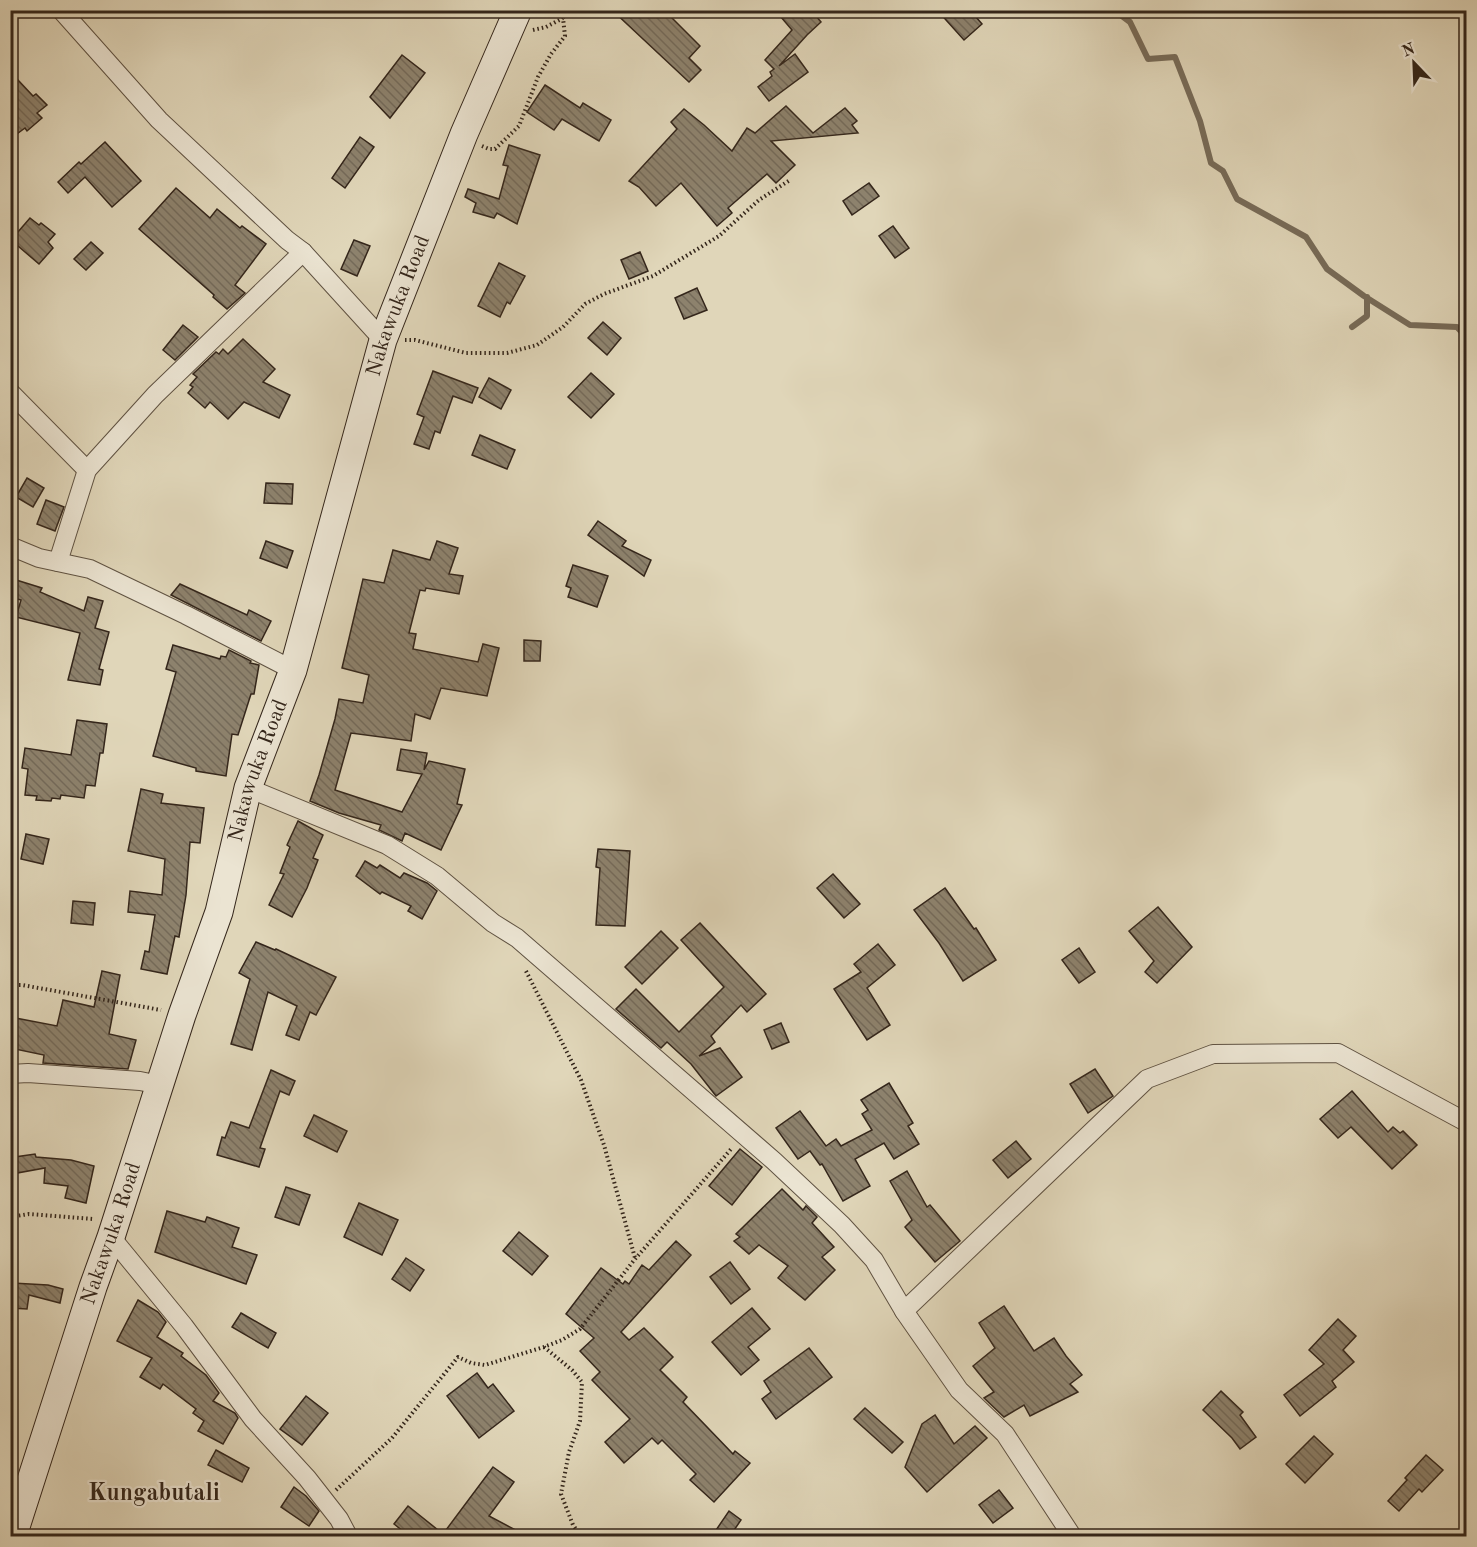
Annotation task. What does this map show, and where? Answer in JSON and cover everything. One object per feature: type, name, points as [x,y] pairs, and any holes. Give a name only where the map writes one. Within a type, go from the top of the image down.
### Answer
[{"type":"main road","name":"Nakawuka Road","points":[[13,1536],[182,1015],[219,912],[248,788],[293,670],[383,340],[464,134],[518,10]]},
{"type":"street","points":[[61,10],[159,120],[303,252],[383,340]]},
{"type":"street","points":[[58,562],[87,470],[155,395],[303,252]]},
{"type":"street","points":[[10,392],[87,470]]},
{"type":"street","points":[[10,546],[39,558],[90,569],[293,670]]},
{"type":"street","points":[[248,788],[387,845],[437,876],[494,923],[517,938],[744,1135],[842,1225],[874,1260],[904,1311],[959,1390],[1005,1434],[1072,1536]]},
{"type":"street","points":[[904,1311],[1147,1078],[1213,1054],[1338,1053],[1467,1122]]},
{"type":"street","points":[[10,1074],[28,1073],[140,1081],[160,1085]]},
{"type":"street","points":[[113,1229],[253,1419],[307,1478],[339,1519],[348,1536]]},
{"type":"path","points":[[464,134],[489,149],[495,149],[519,126],[538,77],[565,36],[563,18],[566,10]]},
{"type":"path","points":[[383,340],[415,340],[465,353],[507,353],[537,345],[563,327],[585,304],[604,294],[653,276],[718,236],[759,200],[790,180]]},
{"type":"path","points":[[517,938],[521,962],[581,1080],[604,1144],[635,1258]]},
{"type":"path","points":[[10,985],[33,987],[182,1015]]},
{"type":"path","points":[[324,1500],[392,1438],[458,1357],[471,1363],[485,1365],[544,1347],[580,1329],[635,1258],[744,1135]]},
{"type":"path","points":[[10,1217],[29,1214],[113,1229]]},
{"type":"path","points":[[544,1347],[572,1370],[582,1382],[580,1421],[569,1452],[561,1494],[573,1525],[581,1536]]},
{"type":"building","points":[[612,10],[664,10],[700,46],[689,58],[701,70],[689,82]]},
{"type":"building","points":[[775,10],[811,10],[821,22],[779,66],[795,54],[808,72],[769,101],[758,87],[772,76],[770,72],[774,69],[765,60],[792,30]]},
{"type":"building","points":[[937,10],[970,10],[982,24],[964,40]]},
{"type":"building","points":[[402,55],[425,73],[390,118],[370,97]]},
{"type":"building","points":[[18,80],[33,96],[36,94],[47,105],[37,113],[42,118],[27,131],[25,128],[10,139],[10,88]]},
{"type":"building","points":[[545,85],[580,108],[583,103],[611,120],[599,141],[562,119],[554,130],[527,112]]},
{"type":"building","points":[[786,106],[813,133],[845,108],[857,121],[852,125],[858,133],[771,141],[795,165],[776,183],[767,174],[728,208],[732,213],[717,226],[681,183],[656,206],[639,187],[629,181],[677,129],[671,122],[684,109],[732,151],[747,128],[755,133]]},
{"type":"building","points":[[360,137],[374,147],[345,188],[332,178]]},
{"type":"building","points":[[105,142],[141,181],[112,207],[85,177],[68,193],[58,182]]},
{"type":"building","points":[[509,145],[540,155],[517,224],[497,213],[494,218],[473,212],[476,203],[465,197],[468,189],[499,199],[508,166],[503,165]]},
{"type":"building","points":[[869,183],[879,196],[852,215],[843,201]]},
{"type":"building","points":[[176,188],[210,218],[217,209],[240,228],[242,226],[266,244],[235,285],[245,293],[227,309],[139,229]]},
{"type":"building","points":[[30,218],[55,234],[48,242],[53,248],[39,264],[11,240]]},
{"type":"building","points":[[893,226],[909,248],[895,258],[879,236]]},
{"type":"building","points":[[354,240],[370,246],[357,276],[341,269]]},
{"type":"building","points":[[91,242],[103,253],[86,270],[74,259]]},
{"type":"building","points":[[640,252],[648,271],[629,279],[621,260]]},
{"type":"building","points":[[499,263],[525,276],[510,304],[507,302],[500,317],[478,306]]},
{"type":"building","points":[[697,288],[707,310],[684,319],[675,298]]},
{"type":"building","points":[[603,322],[621,338],[607,355],[588,338]]},
{"type":"building","points":[[183,325],[198,337],[175,360],[163,350]]},
{"type":"building","points":[[243,339],[275,369],[263,382],[290,395],[279,418],[244,402],[228,419],[210,402],[205,408],[188,393],[193,387],[190,385],[197,377],[193,374],[216,352],[219,354],[223,349],[228,354]]},
{"type":"building","points":[[433,371],[478,388],[472,403],[453,396],[440,433],[435,431],[429,449],[414,444],[424,417],[417,414]]},
{"type":"building","points":[[591,373],[614,394],[591,418],[568,397]]},
{"type":"building","points":[[489,378],[511,390],[501,409],[479,397]]},
{"type":"building","points":[[480,435],[515,450],[507,469],[472,455]]},
{"type":"building","points":[[27,478],[44,488],[33,507],[16,497]]},
{"type":"building","points":[[266,483],[293,484],[292,504],[264,503]]},
{"type":"building","points":[[46,500],[64,507],[55,531],[37,524]]},
{"type":"building","points":[[598,521],[626,541],[622,546],[651,560],[644,576],[588,535]]},
{"type":"building","points":[[266,541],[293,551],[287,568],[260,558]]},
{"type":"building","points":[[437,541],[458,548],[449,574],[463,576],[459,594],[426,588],[425,591],[420,590],[409,633],[416,634],[413,649],[478,662],[483,644],[499,648],[487,696],[441,688],[430,719],[415,714],[411,741],[351,733],[335,790],[402,812],[422,774],[397,770],[401,749],[427,753],[424,770],[429,761],[465,769],[457,804],[462,805],[441,850],[405,833],[402,841],[379,830],[381,825],[339,813],[310,801],[339,699],[363,703],[369,675],[342,668],[363,579],[384,583],[393,550],[430,560]]},
{"type":"building","points":[[573,565],[608,576],[597,607],[568,597],[571,588],[566,586]]},
{"type":"building","points":[[13,579],[42,588],[40,592],[84,611],[88,597],[103,601],[95,628],[109,632],[99,669],[103,670],[100,685],[68,680],[80,633],[16,617],[21,600],[10,597]]},
{"type":"building","points":[[180,584],[247,615],[249,610],[271,621],[261,641],[171,595]]},
{"type":"building","points":[[524,640],[541,641],[540,661],[524,661]]},
{"type":"building","points":[[173,645],[220,659],[221,656],[226,657],[229,650],[251,661],[250,663],[259,665],[254,694],[251,694],[238,735],[232,734],[226,776],[196,771],[196,768],[153,756],[176,672],[166,669]]},
{"type":"building","points":[[77,720],[107,724],[95,786],[86,785],[84,798],[61,795],[60,799],[52,798],[51,801],[36,800],[37,796],[25,795],[28,769],[22,768],[25,748],[71,755]]},
{"type":"building","points":[[141,789],[163,794],[161,803],[204,808],[200,843],[190,842],[186,895],[179,937],[175,936],[167,974],[141,969],[145,951],[149,952],[155,915],[128,912],[130,891],[162,895],[165,859],[128,851]]},
{"type":"building","points":[[298,821],[323,835],[313,858],[318,860],[292,917],[269,905],[284,874],[280,873],[290,847],[287,845]]},
{"type":"building","points":[[26,834],[49,839],[43,864],[21,859]]},
{"type":"building","points":[[598,849],[630,851],[625,926],[596,925],[600,868],[596,867]]},
{"type":"building","points":[[365,861],[377,868],[380,865],[400,878],[404,873],[427,883],[437,891],[422,919],[408,911],[411,906],[382,892],[380,894],[356,876]]},
{"type":"building","points":[[833,874],[860,904],[844,918],[817,888]]},
{"type":"building","points":[[945,888],[974,929],[976,928],[996,960],[963,981],[939,943],[914,910]]},
{"type":"building","points":[[73,901],[95,903],[93,925],[71,923]]},
{"type":"building","points":[[1158,907],[1192,947],[1157,983],[1145,972],[1154,961],[1129,931]]},
{"type":"building","points":[[700,923],[766,994],[747,1012],[741,1005],[711,1036],[715,1042],[699,1056],[720,1048],[742,1077],[716,1096],[691,1064],[667,1042],[661,1048],[616,1009],[636,989],[679,1032],[724,987],[681,940]]},
{"type":"building","points":[[661,931],[678,948],[642,984],[625,967]]},
{"type":"building","points":[[256,942],[336,977],[316,1015],[310,1012],[299,1040],[286,1035],[297,1006],[268,992],[252,1050],[231,1044],[250,979],[239,973]]},
{"type":"building","points":[[878,944],[895,965],[867,988],[890,1025],[867,1040],[834,989],[861,972],[854,964]]},
{"type":"building","points":[[1079,948],[1095,972],[1079,983],[1062,960]]},
{"type":"building","points":[[102,971],[120,975],[109,1034],[136,1040],[128,1069],[43,1063],[44,1055],[10,1048],[10,1017],[57,1026],[63,1000],[94,1007]]},
{"type":"building","points":[[781,1023],[789,1042],[772,1049],[764,1030]]},
{"type":"building","points":[[1095,1069],[1113,1096],[1088,1113],[1070,1084]]},
{"type":"building","points":[[271,1070],[295,1081],[289,1095],[280,1091],[260,1148],[265,1149],[259,1167],[217,1155],[222,1137],[225,1138],[231,1122],[249,1128]]},
{"type":"building","points":[[889,1083],[913,1123],[908,1126],[919,1144],[894,1159],[884,1143],[855,1159],[870,1186],[843,1201],[822,1164],[820,1165],[810,1151],[798,1159],[776,1128],[800,1111],[826,1146],[836,1139],[841,1146],[872,1130],[862,1114],[868,1110],[861,1100]]},
{"type":"building","points":[[1352,1091],[1388,1132],[1393,1127],[1400,1133],[1403,1131],[1417,1145],[1392,1169],[1351,1127],[1338,1138],[1320,1119]]},
{"type":"building","points":[[314,1115],[347,1131],[337,1152],[304,1136]]},
{"type":"building","points":[[1016,1141],[1031,1159],[1008,1178],[993,1160]]},
{"type":"building","points":[[740,1149],[762,1167],[732,1205],[709,1186]]},
{"type":"building","points":[[35,1154],[36,1157],[71,1160],[94,1166],[86,1203],[65,1198],[68,1186],[44,1183],[45,1168],[17,1173],[15,1157]]},
{"type":"building","points":[[907,1171],[927,1207],[930,1205],[960,1241],[935,1262],[905,1227],[912,1220],[890,1181]]},
{"type":"building","points":[[286,1187],[310,1195],[299,1225],[275,1217]]},
{"type":"building","points":[[782,1189],[803,1210],[806,1206],[817,1217],[812,1223],[834,1247],[822,1257],[835,1270],[805,1300],[778,1278],[788,1266],[759,1245],[749,1254],[734,1241],[740,1237],[736,1234]]},
{"type":"building","points":[[359,1203],[398,1220],[382,1255],[344,1237]]},
{"type":"building","points":[[167,1211],[205,1222],[207,1217],[239,1228],[232,1247],[257,1255],[246,1284],[155,1252]]},
{"type":"building","points":[[519,1232],[548,1256],[532,1275],[503,1251]]},
{"type":"building","points":[[676,1241],[691,1255],[621,1332],[629,1340],[644,1328],[673,1357],[660,1370],[687,1397],[683,1402],[733,1454],[735,1451],[750,1463],[714,1502],[690,1480],[696,1474],[662,1440],[658,1444],[652,1438],[624,1463],[605,1442],[630,1419],[592,1380],[600,1372],[580,1351],[594,1338],[566,1314],[601,1268],[623,1284],[625,1281],[629,1284],[642,1265],[649,1270]]},
{"type":"building","points":[[406,1258],[424,1270],[410,1291],[392,1279]]},
{"type":"building","points":[[730,1262],[750,1289],[731,1304],[710,1277]]},
{"type":"building","points":[[12,1283],[48,1285],[63,1289],[60,1303],[29,1295],[27,1309],[10,1308]]},
{"type":"building","points":[[138,1300],[158,1312],[166,1322],[157,1337],[183,1353],[181,1356],[206,1375],[219,1393],[213,1401],[235,1413],[238,1418],[223,1444],[198,1431],[204,1421],[193,1413],[196,1409],[163,1384],[160,1389],[140,1377],[152,1358],[117,1341]]},
{"type":"building","points":[[1004,1306],[1034,1351],[1054,1338],[1082,1375],[1070,1384],[1078,1392],[1030,1416],[1024,1405],[1004,1417],[984,1398],[994,1392],[973,1366],[995,1348],[979,1323]]},
{"type":"building","points":[[752,1308],[770,1329],[748,1347],[759,1360],[741,1375],[712,1342]]},
{"type":"building","points":[[241,1313],[276,1333],[268,1348],[232,1327]]},
{"type":"building","points":[[1338,1319],[1356,1336],[1343,1350],[1354,1362],[1332,1381],[1336,1387],[1300,1416],[1284,1395],[1324,1364],[1309,1350]]},
{"type":"building","points":[[809,1348],[832,1377],[776,1419],[762,1399],[771,1392],[764,1381]]},
{"type":"building","points":[[477,1373],[488,1388],[493,1384],[514,1411],[479,1438],[447,1396]]},
{"type":"building","points":[[1221,1391],[1243,1412],[1240,1415],[1256,1437],[1240,1449],[1203,1410]]},
{"type":"building","points":[[306,1396],[328,1413],[302,1445],[280,1429]]},
{"type":"building","points":[[865,1408],[903,1442],[892,1453],[854,1419]]},
{"type":"building","points":[[935,1415],[954,1444],[975,1426],[987,1438],[927,1492],[905,1467],[922,1424]]},
{"type":"building","points":[[1314,1436],[1333,1454],[1305,1483],[1286,1464]]},
{"type":"building","points":[[216,1450],[249,1468],[242,1482],[208,1465]]},
{"type":"building","points":[[1426,1455],[1443,1470],[1422,1492],[1419,1489],[1399,1511],[1388,1501]]},
{"type":"building","points":[[493,1467],[514,1482],[489,1516],[527,1536],[409,1536],[394,1524],[408,1506],[443,1534]]},
{"type":"building","points":[[294,1487],[306,1496],[319,1511],[309,1526],[281,1507]]},
{"type":"building","points":[[999,1490],[1013,1508],[993,1523],[979,1505]]},
{"type":"building","points":[[729,1511],[741,1520],[730,1536],[712,1536]]},
{"type":"waterway","points":[[1114,10],[1130,22],[1148,59],[1175,57],[1200,121],[1211,163],[1223,171],[1237,199],[1306,237],[1327,269],[1410,325],[1457,327],[1466,337]]},
{"type":"waterway","points":[[1352,327],[1367,316],[1367,297]]},
{"type":"district","name":"Kungabutali","points":[[154,1494]]}]
